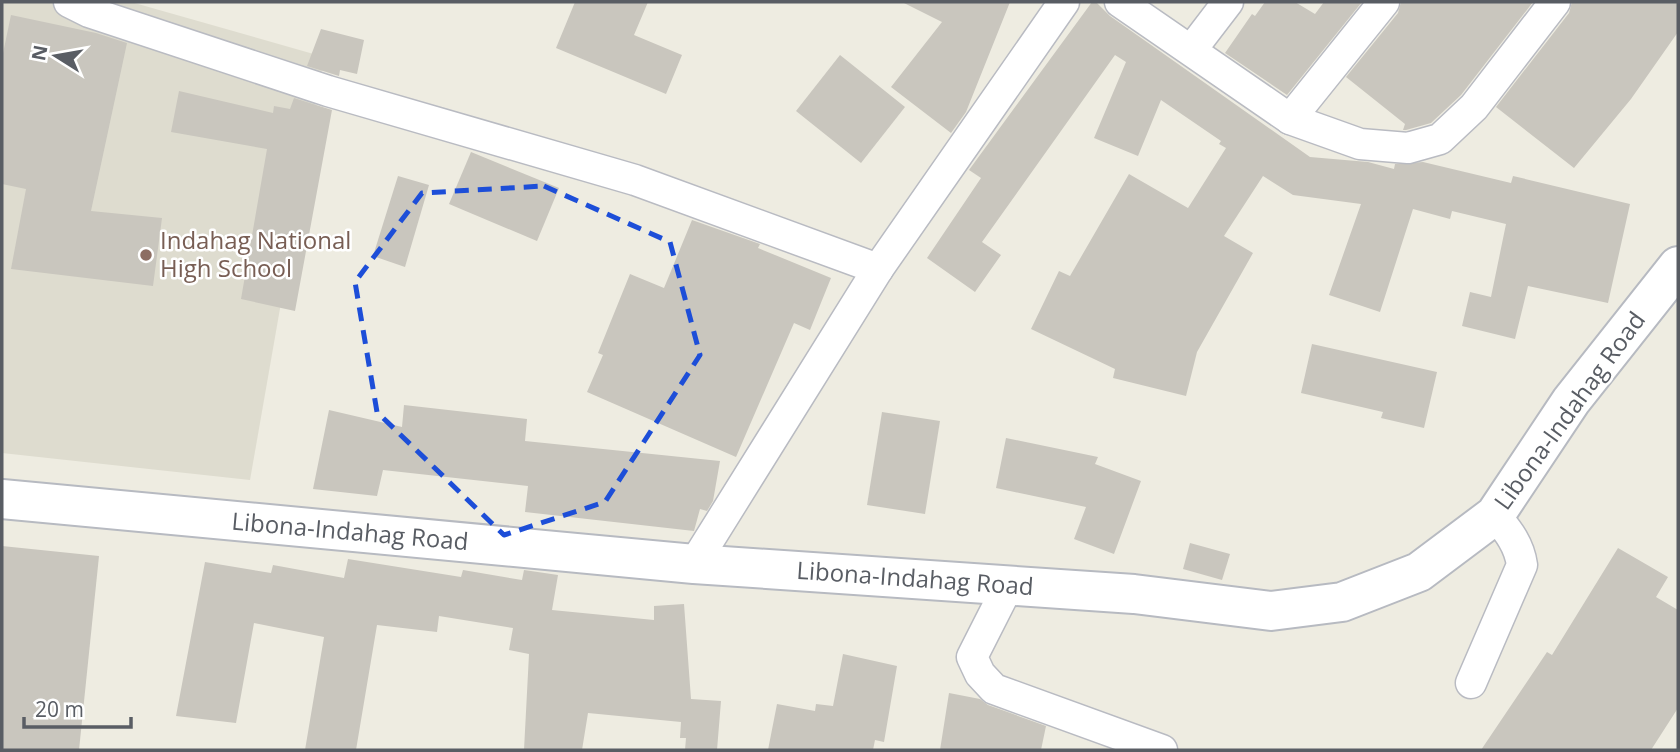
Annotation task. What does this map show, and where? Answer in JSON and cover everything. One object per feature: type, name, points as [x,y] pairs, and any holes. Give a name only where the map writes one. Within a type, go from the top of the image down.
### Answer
[{"type":"main road","name":"Libona-Indahag Road","points":[[2,499],[694,564],[1134,594],[1271,611],[1342,602],[1419,572],[1495,515],[1571,401],[1678,266]]},
{"type":"street","points":[[69,2],[89,12],[328,91],[635,180],[878,268]]},
{"type":"street","points":[[694,564],[878,268],[1064,2]]},
{"type":"street","points":[[1120,2],[1192,49],[1244,90],[1290,119],[1360,144],[1408,148],[1440,139],[1474,107],[1555,2]]},
{"type":"street","points":[[1192,49],[1228,2]]},
{"type":"street","points":[[1290,119],[1384,2]]},
{"type":"street","points":[[1471,683],[1522,565],[1520,551],[1495,515]]},
{"type":"street","points":[[1008,586],[972,657],[980,674],[994,689],[1162,750]]},
{"type":"highlighted area","points":[[544,186],[670,242],[700,355],[605,502],[504,535],[377,412],[355,282],[422,193]]},
{"type":"shaded area","name":"Indahag National High School","points":[[2,2],[131,2],[324,57],[250,480],[2,453]]},
{"type":"building","points":[[575,2],[648,2],[634,35],[682,55],[666,94],[556,48]]},
{"type":"building","points":[[902,2],[1010,2],[966,112],[951,133],[891,87],[942,22]]},
{"type":"building","points":[[1092,2],[1096,2],[1110,16],[1310,157],[1368,162],[1394,169],[1395,164],[1423,162],[1511,183],[1513,176],[1630,204],[1608,303],[1528,286],[1515,339],[1462,326],[1470,292],[1491,297],[1506,224],[1452,211],[1450,219],[1413,209],[1380,312],[1329,295],[1361,204],[1293,195],[1263,176],[1224,236],[1253,253],[1197,352],[1186,396],[1113,378],[1115,369],[1031,329],[1059,271],[1070,276],[1129,174],[1188,208],[1226,148],[1219,144],[1221,141],[1161,100],[1138,156],[1094,138],[1126,62],[1115,55],[982,242],[1001,255],[975,292],[927,258],[981,178],[969,170]]},
{"type":"building","points":[[1265,2],[1295,2],[1315,14],[1324,2],[1362,2],[1287,95],[1225,53],[1252,14],[1255,16]]},
{"type":"building","points":[[1401,2],[1533,2],[1461,95],[1431,123],[1403,130],[1405,124],[1346,77],[1398,13]]},
{"type":"building","points":[[1572,2],[1678,2],[1678,32],[1631,99],[1574,168],[1496,107],[1569,13]]},
{"type":"building","points":[[11,15],[96,33],[127,43],[91,211],[162,218],[153,286],[11,269],[26,189],[2,184],[2,58]]},
{"type":"building","points":[[321,29],[364,40],[357,74],[340,70],[339,76],[307,66]]},
{"type":"building","points":[[840,55],[905,107],[861,163],[796,111]]},
{"type":"building","points":[[179,91],[273,113],[274,106],[290,109],[294,98],[332,110],[295,311],[241,299],[267,149],[171,132]]},
{"type":"building","points":[[471,152],[559,188],[537,241],[449,204]]},
{"type":"building","points":[[398,176],[429,185],[405,267],[373,256]]},
{"type":"building","points":[[692,220],[760,244],[758,248],[831,278],[810,330],[794,323],[736,457],[587,392],[603,355],[598,353],[630,274],[664,288]]},
{"type":"building","points":[[1312,344],[1437,372],[1424,428],[1381,418],[1383,412],[1301,393]]},
{"type":"building","points":[[404,405],[527,419],[525,441],[720,461],[713,501],[707,511],[700,509],[694,531],[525,512],[528,486],[383,470],[377,496],[313,489],[329,410],[402,427]]},
{"type":"building","points":[[882,412],[940,421],[925,514],[867,505]]},
{"type":"building","points":[[1006,438],[1098,457],[1095,464],[1141,481],[1114,554],[1074,539],[1086,507],[996,488]]},
{"type":"building","points":[[1190,543],[1230,554],[1222,580],[1183,569]]},
{"type":"building","points":[[2,546],[99,556],[79,750],[2,750]]},
{"type":"building","points":[[1618,548],[1668,577],[1656,597],[1678,610],[1678,708],[1651,750],[1481,750],[1547,652],[1552,655]]},
{"type":"building","points":[[348,559],[461,577],[463,570],[522,580],[524,570],[558,575],[552,610],[654,620],[654,606],[684,604],[691,699],[721,701],[717,750],[685,750],[686,738],[680,738],[681,722],[588,713],[582,750],[524,750],[529,654],[509,650],[513,628],[439,616],[437,632],[377,625],[356,750],[305,750],[324,637],[254,623],[236,723],[176,716],[205,562],[271,573],[273,565],[344,578]]},
{"type":"building","points":[[843,654],[897,666],[884,742],[875,740],[873,750],[768,750],[777,704],[815,711],[816,704],[833,706]]},
{"type":"building","points":[[949,693],[980,699],[988,705],[1046,726],[1041,750],[940,750]]},
{"type":"place","name":"Indahag National High School","points":[[146,255]]}]
